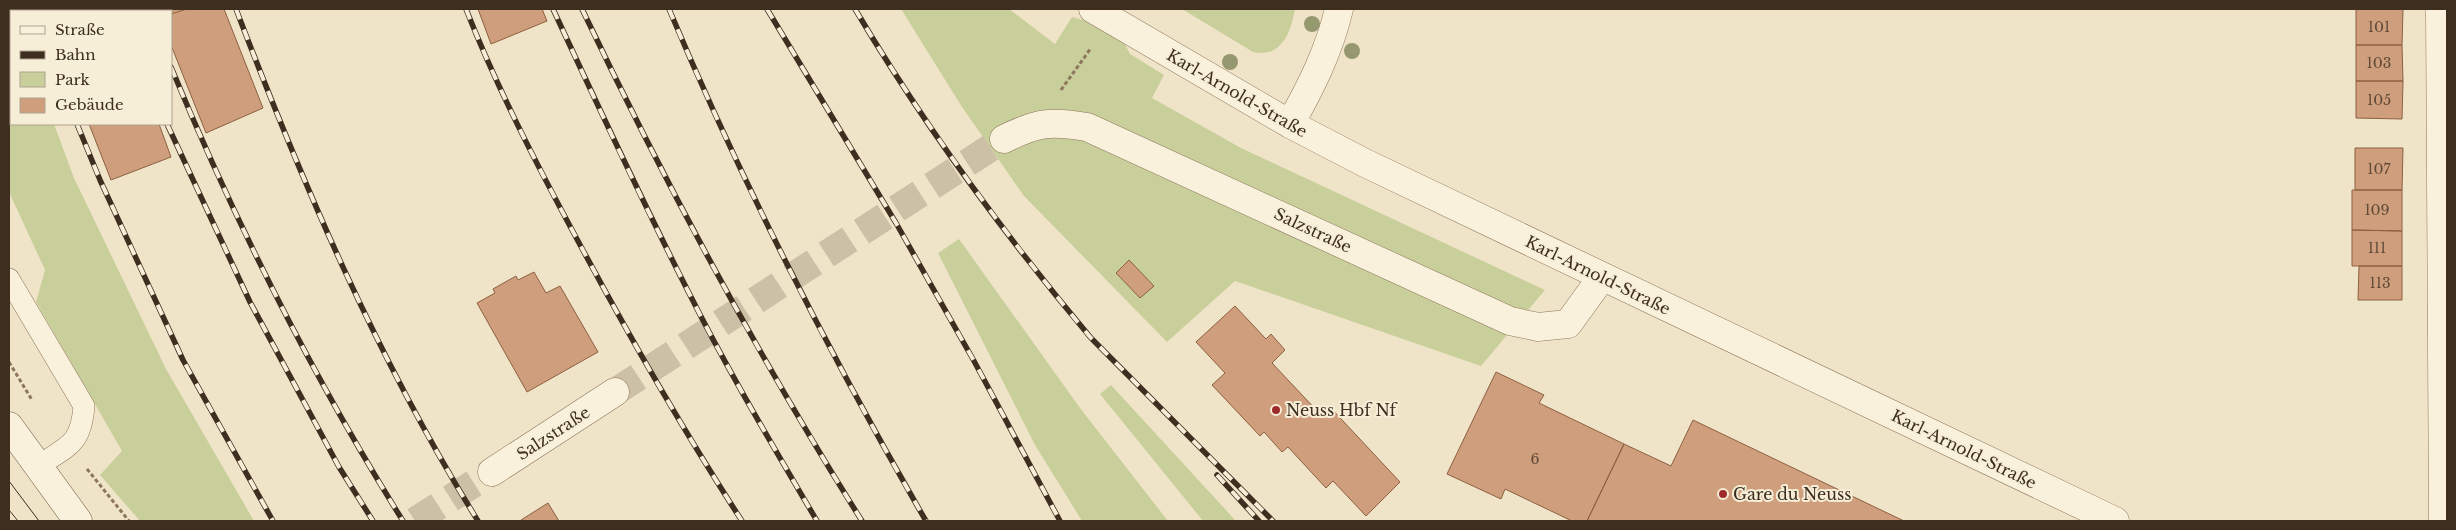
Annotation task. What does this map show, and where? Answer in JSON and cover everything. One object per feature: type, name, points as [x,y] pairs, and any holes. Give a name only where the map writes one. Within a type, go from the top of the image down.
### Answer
[{"type":"street","name":"Karl-Arnold-Straße","points":[[1093,9],[1290,124],[1602,277],[2115,521]]},
{"type":"street","points":[[1290,124],[1317,76],[1333,34],[1339,9]]},
{"type":"street","points":[[2440,9],[2443,521]]},
{"type":"street","name":"Salzstraße","points":[[1004,139],[1029,126],[1060,123],[1087,127],[1510,321],[1538,328],[1568,324],[1602,277]]},
{"type":"street","name":"Salzstraße","points":[[492,472],[614,392]]},
{"type":"street","points":[[9,426],[78,521]]},
{"type":"lane","points":[[9,279],[84,406],[82,428],[72,443],[38,466]]},
{"type":"path","points":[[1060,92],[1082,61]]},
{"type":"path","points":[[66,447],[91,473],[129,521]]},
{"type":"green space","points":[[9,9],[10,125],[54,125],[74,178],[166,369],[254,521],[140,521],[100,475],[122,451],[36,302],[45,270],[9,192]]},
{"type":"green space","points":[[901,9],[1009,9],[1055,44],[1072,17],[1097,24],[1123,40],[1130,54],[1164,75],[1152,98],[1241,148],[1545,290],[1481,366],[1235,281],[1167,342],[1024,196],[962,107]]},
{"type":"green space","points":[[1182,9],[1295,9],[1288,34],[1283,41],[1278,47],[1263,53],[1253,52]]},
{"type":"green space","points":[[959,239],[1080,408],[1168,521],[1082,521],[1035,445],[938,253]]},
{"type":"green space","points":[[1111,385],[1236,521],[1203,521],[1100,394]]},
{"type":"building","points":[[43,9],[116,10],[44,10]]},
{"type":"building","points":[[187,9],[172,14],[172,10],[12,10]]},
{"type":"building","points":[[224,9],[263,108],[206,133],[172,48],[172,10],[158,10]]},
{"type":"building","points":[[478,9],[542,9],[547,21],[491,44]]},
{"type":"building","points":[[2356,9],[2403,9],[2402,45],[2356,45]]},
{"type":"building","points":[[2356,45],[2402,45],[2403,81],[2356,81]]},
{"type":"building","points":[[2356,81],[2403,81],[2402,119],[2356,118]]},
{"type":"building","points":[[89,125],[159,125],[171,157],[111,180]]},
{"type":"building","points":[[2355,148],[2403,148],[2402,190],[2355,190]]},
{"type":"building","points":[[2352,190],[2402,190],[2402,231],[2352,230]]},
{"type":"building","points":[[2352,230],[2402,231],[2402,266],[2352,266]]},
{"type":"building","points":[[1129,260],[1154,286],[1140,298],[1116,273]]},
{"type":"building","points":[[2359,266],[2402,266],[2402,300],[2358,300]]},
{"type":"building","points":[[534,272],[546,293],[560,286],[598,352],[527,392],[477,303],[495,293],[493,289],[516,276],[518,280]]},
{"type":"building","name":"Neuss Hbf Nf","points":[[1235,306],[1266,339],[1271,334],[1285,350],[1272,363],[1320,414],[1329,406],[1400,482],[1366,516],[1333,481],[1326,488],[1288,447],[1282,452],[1264,432],[1260,436],[1212,385],[1225,373],[1196,342]]},
{"type":"building","points":[[1496,372],[1544,395],[1539,403],[1624,444],[1587,521],[1572,521],[1505,489],[1501,499],[1447,474]]},
{"type":"building","name":"Gare du Neuss","points":[[1693,420],[1904,521],[1587,521],[1624,444],[1671,466]]},
{"type":"building","points":[[548,503],[559,521],[521,520]]},
{"type":"tunnel","points":[[615,392],[1004,139]]},
{"type":"tunnel","points":[[415,521],[492,472]]},
{"type":"tram line","points":[[9,481],[39,521]]},
{"type":"tram line","points":[[9,510],[18,521]]},
{"type":"railway","points":[[236,9],[288,141],[375,335],[407,398],[478,521]]},
{"type":"railway","points":[[466,9],[518,126],[578,241],[657,382],[742,521]]},
{"type":"railway","points":[[553,9],[671,258],[719,351],[817,521]]},
{"type":"railway","points":[[582,9],[714,269],[786,396],[862,521]]},
{"type":"railway","points":[[669,9],[697,75],[789,269],[890,459],[926,521]]},
{"type":"railway","points":[[767,9],[896,223],[974,361],[1060,521]]},
{"type":"railway","points":[[855,9],[908,94],[937,136],[997,220],[1059,300],[1091,338],[1273,521]]},
{"type":"railway","points":[[172,69],[222,184],[278,299],[338,411],[403,521]]},
{"type":"railway","points":[[77,125],[100,180],[183,360],[273,521]]},
{"type":"railway","points":[[167,125],[250,302],[339,467],[373,521]]},
{"type":"railway","points":[[1217,475],[1259,521]]},
{"type":"place","name":"Neuss Hbf Nf","points":[[1276,410]]},
{"type":"place","name":"Gare du Neuss","points":[[1723,494]]}]
